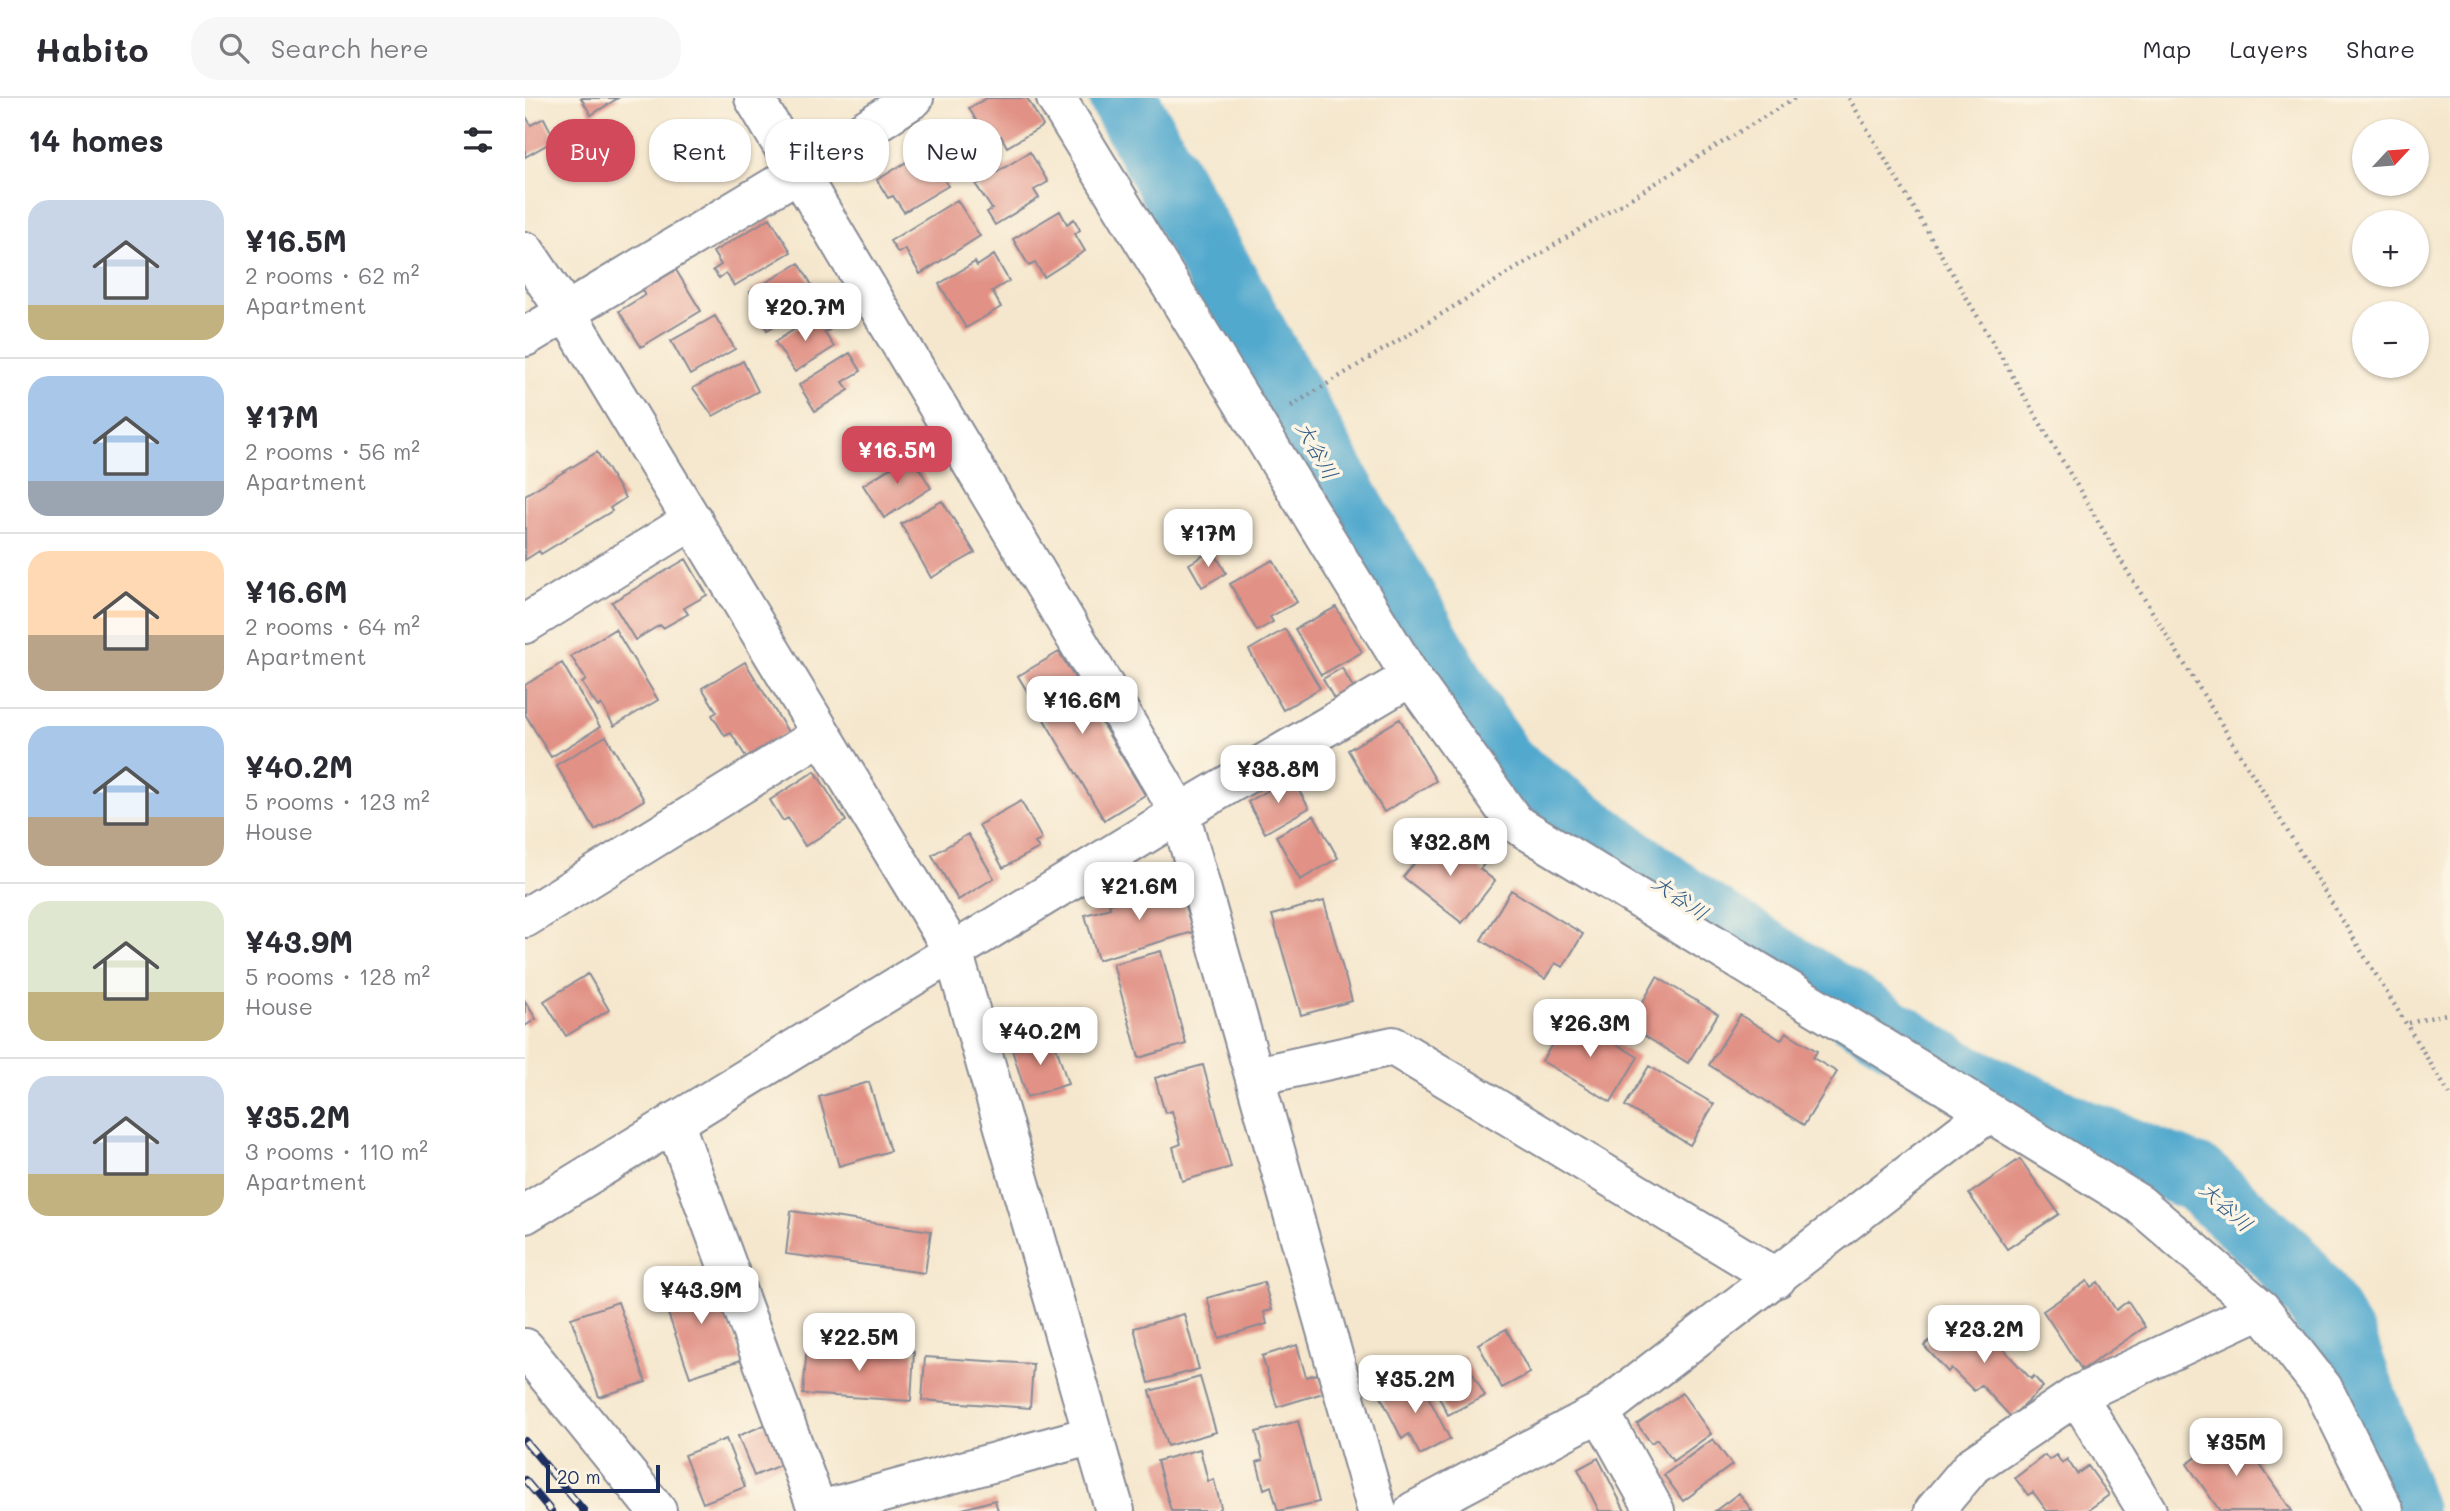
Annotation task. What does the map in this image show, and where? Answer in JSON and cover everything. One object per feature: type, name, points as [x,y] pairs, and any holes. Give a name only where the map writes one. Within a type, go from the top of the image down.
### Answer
[{"type":"street","points":[[754,98],[767,119]]},
{"type":"street","points":[[881,119],[914,98]]},
{"type":"street","points":[[1056,98],[1411,677],[1515,823],[2139,1204],[2261,1310],[2323,1388],[2383,1511]]},
{"type":"street","points":[[525,337],[782,182]]},
{"type":"street","points":[[805,182],[1180,813],[1377,1511]]},
{"type":"street","points":[[525,251],[566,312],[953,951],[1115,1511]]},
{"type":"street","points":[[525,624],[693,520]]},
{"type":"street","points":[[525,1214],[1180,813],[1411,677]]},
{"type":"street","points":[[525,918],[821,735]]},
{"type":"street","points":[[1256,1076],[1393,1046],[1777,1278]]},
{"type":"street","points":[[1414,1511],[1600,1412],[1988,1113]]},
{"type":"street","points":[[674,1122],[818,1511],[1093,1435]]},
{"type":"street","points":[[1934,1511],[1972,1466],[2077,1395],[2261,1310]]},
{"type":"street","points":[[525,1348],[657,1511]]},
{"type":"street","points":[[2077,1395],[2147,1511]]},
{"type":"street","points":[[1600,1412],[1655,1511]]},
{"type":"path","points":[[1256,427],[1795,98]]},
{"type":"path","points":[[1849,98],[2130,574],[2409,1023],[2450,1095]]},
{"type":"path","points":[[2409,1023],[2450,1013]]},
{"type":"building","points":[[581,98],[618,98],[591,115]]},
{"type":"building","points":[[987,98],[1027,98],[1043,126],[1007,147],[1002,138],[1002,119],[975,119],[969,108]]},
{"type":"building","points":[[525,115],[531,125],[544,118],[546,145],[525,157]]},
{"type":"building","points":[[1030,152],[1048,182],[1034,190],[1039,198],[995,225],[987,212],[992,209],[976,185],[981,182],[1002,182],[1002,169]]},
{"type":"building","points":[[903,164],[903,182],[946,182],[948,186],[904,212],[893,196],[888,198],[878,182],[889,182],[889,173]]},
{"type":"building","points":[[957,200],[980,236],[920,274],[905,249],[898,253],[890,241]]},
{"type":"building","points":[[1060,211],[1067,224],[1074,219],[1080,230],[1075,234],[1085,251],[1044,277],[1035,263],[1029,266],[1013,239]]},
{"type":"building","points":[[770,218],[791,252],[734,286],[726,273],[719,278],[713,270],[721,265],[713,252]]},
{"type":"building","points":[[994,255],[1009,281],[992,291],[1001,307],[966,328],[939,284],[975,262],[977,266]]},
{"type":"building","points":[[799,263],[820,299],[767,330],[750,292]]},
{"type":"building","points":[[676,270],[701,311],[641,347],[619,311],[645,295],[642,290]]},
{"type":"building","points":[[818,314],[829,330],[824,332],[834,347],[795,372],[775,342]]},
{"type":"building","points":[[715,316],[735,349],[690,375],[671,341]]},
{"type":"building","points":[[850,353],[861,371],[843,382],[849,390],[815,411],[799,385]]},
{"type":"building","points":[[743,361],[758,391],[713,416],[693,388]]},
{"type":"building","points":[[597,452],[625,498],[610,508],[612,511],[541,554],[539,551],[525,560],[525,495]]},
{"type":"building","points":[[911,455],[931,488],[884,518],[863,485]]},
{"type":"building","points":[[942,501],[975,553],[931,578],[901,524]]},
{"type":"building","points":[[1213,550],[1226,573],[1202,587],[1189,564]]},
{"type":"building","points":[[686,559],[707,595],[684,608],[688,614],[663,628],[660,625],[635,640],[612,602]]},
{"type":"building","points":[[1273,560],[1297,602],[1270,617],[1273,622],[1257,631],[1230,584]]},
{"type":"building","points":[[1336,607],[1362,652],[1321,675],[1295,629]]},
{"type":"building","points":[[615,629],[658,700],[614,726],[601,704],[598,707],[582,683],[586,680],[571,656]]},
{"type":"building","points":[[1285,629],[1320,688],[1283,710],[1249,650]]},
{"type":"building","points":[[1059,652],[1145,795],[1104,820],[1018,676]]},
{"type":"building","points":[[745,662],[788,732],[746,757],[731,733],[725,736],[712,715],[717,712],[702,688]]},
{"type":"building","points":[[562,663],[600,727],[551,757],[525,714],[525,685]]},
{"type":"building","points":[[1342,668],[1354,689],[1334,699],[1323,679]]},
{"type":"building","points":[[1400,719],[1436,781],[1384,812],[1348,750]]},
{"type":"building","points":[[606,736],[644,800],[595,830],[556,765]]},
{"type":"building","points":[[815,771],[846,821],[805,846],[788,818],[783,821],[770,800]]},
{"type":"building","points":[[1291,777],[1309,808],[1265,833],[1248,802]]},
{"type":"building","points":[[1021,801],[1042,839],[1035,843],[1039,848],[1003,868],[979,825]]},
{"type":"building","points":[[1314,815],[1338,858],[1300,880],[1276,836]]},
{"type":"building","points":[[968,834],[994,878],[958,900],[932,855]]},
{"type":"building","points":[[1437,835],[1455,849],[1460,843],[1485,863],[1480,869],[1495,881],[1462,923],[1403,877]]},
{"type":"building","points":[[1178,883],[1193,932],[1098,960],[1085,915],[1110,908],[1109,904]]},
{"type":"building","points":[[1511,890],[1583,934],[1563,967],[1555,963],[1545,979],[1481,940]]},
{"type":"building","points":[[1324,901],[1352,1001],[1301,1015],[1272,915]]},
{"type":"building","points":[[1161,951],[1186,1044],[1139,1058],[1113,964]]},
{"type":"building","points":[[588,974],[609,1010],[566,1036],[544,1001]]},
{"type":"building","points":[[1657,977],[1718,1014],[1688,1063],[1629,1026]]},
{"type":"building","points":[[525,1001],[536,1019],[525,1026]]},
{"type":"building","points":[[1740,1015],[1781,1040],[1786,1032],[1817,1051],[1813,1058],[1837,1072],[1804,1125],[1709,1065]]},
{"type":"building","points":[[1569,1016],[1638,1057],[1611,1102],[1542,1061]]},
{"type":"building","points":[[1053,1037],[1068,1084],[1027,1097],[1012,1050]]},
{"type":"building","points":[[1203,1065],[1231,1167],[1182,1181],[1173,1147],[1181,1144],[1172,1111],[1165,1113],[1155,1078]]},
{"type":"building","points":[[1649,1066],[1714,1104],[1690,1145],[1625,1106]]},
{"type":"building","points":[[869,1082],[890,1151],[839,1166],[819,1097]]},
{"type":"building","points":[[2020,1159],[2059,1214],[2007,1249],[1969,1194]]},
{"type":"building","points":[[791,1211],[931,1231],[925,1273],[786,1254]]},
{"type":"building","points":[[712,1276],[741,1360],[690,1377],[661,1293]]},
{"type":"building","points":[[2087,1281],[2091,1287],[2098,1282],[2116,1310],[2128,1301],[2145,1327],[2082,1370],[2043,1311]]},
{"type":"building","points":[[1264,1282],[1272,1310],[1264,1312],[1267,1324],[1219,1338],[1207,1298]]},
{"type":"building","points":[[618,1302],[646,1382],[599,1397],[571,1318]]},
{"type":"building","points":[[1184,1314],[1199,1369],[1149,1383],[1134,1328]]},
{"type":"building","points":[[1972,1316],[2031,1379],[2034,1376],[2043,1387],[2011,1417],[1981,1385],[1974,1391],[1951,1368],[1948,1372],[1924,1346],[1937,1333],[1941,1336],[1949,1329],[1954,1334]]},
{"type":"building","points":[[1506,1329],[1530,1373],[1502,1388],[1478,1344]]},
{"type":"building","points":[[807,1345],[914,1352],[911,1401],[803,1394]]},
{"type":"building","points":[[1297,1345],[1306,1377],[1317,1374],[1323,1393],[1277,1407],[1262,1356]]},
{"type":"building","points":[[1463,1355],[1485,1396],[1448,1415],[1427,1373]]},
{"type":"building","points":[[925,1357],[1033,1364],[1030,1408],[922,1400]]},
{"type":"building","points":[[1416,1373],[1450,1439],[1420,1455],[1409,1434],[1402,1439],[1381,1397],[1395,1389],[1393,1385]]},
{"type":"building","points":[[1200,1377],[1216,1432],[1167,1446],[1150,1391]]},
{"type":"building","points":[[1682,1393],[1711,1434],[1673,1461],[1657,1439],[1651,1443],[1637,1424]]},
{"type":"building","points":[[1298,1421],[1319,1502],[1278,1511],[1271,1486],[1264,1489],[1257,1462],[1263,1460],[1256,1432]]},
{"type":"building","points":[[769,1423],[785,1463],[754,1476],[738,1436]]},
{"type":"building","points":[[2236,1430],[2292,1511],[2220,1511],[2187,1464]]},
{"type":"building","points":[[726,1439],[745,1487],[703,1503],[684,1455]]},
{"type":"building","points":[[1713,1439],[1732,1465],[1683,1501],[1664,1475]]},
{"type":"building","points":[[1200,1449],[1208,1481],[1214,1480],[1221,1507],[1217,1511],[1171,1511],[1157,1461]]},
{"type":"building","points":[[2045,1455],[2049,1460],[2056,1455],[2062,1463],[2067,1459],[2077,1474],[2088,1466],[2109,1495],[2087,1511],[2047,1511],[2033,1492],[2028,1495],[2015,1478]]},
{"type":"building","points":[[1598,1458],[1625,1511],[1599,1511],[1578,1469]]},
{"type":"building","points":[[1739,1493],[1752,1511],[1715,1511]]},
{"type":"building","points":[[995,1500],[998,1511],[959,1511],[959,1510]]},
{"type":"waterway","name":"大谷川","points":[[1123,98],[1346,500],[1468,713],[1505,768],[1698,911],[1955,1073],[2080,1132],[2198,1179],[2286,1259],[2314,1294],[2344,1344],[2403,1511]]},
{"type":"railway","points":[[525,1441],[584,1511]]},
{"type":"railway","points":[[525,1480],[551,1511]]}]
